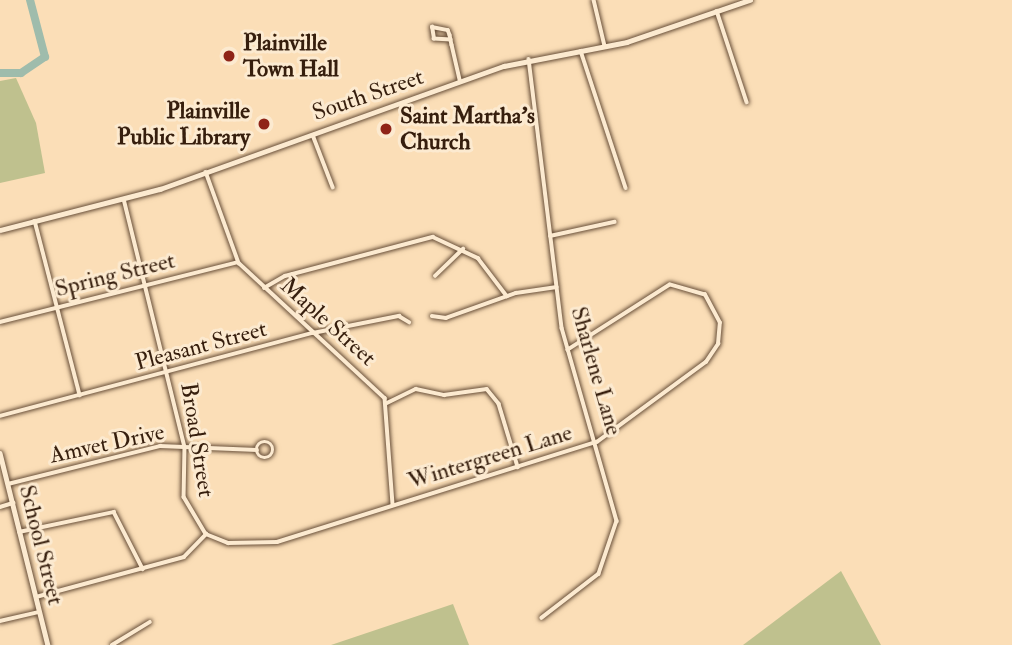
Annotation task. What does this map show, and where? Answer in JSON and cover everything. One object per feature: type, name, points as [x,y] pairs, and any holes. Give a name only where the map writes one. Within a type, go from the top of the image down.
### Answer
[{"type":"main road","name":"South Street","points":[[0,230],[124,199],[529,59],[605,48],[750,0]]},
{"type":"main road","name":"School Street","points":[[0,453],[48,645]]},
{"type":"street","points":[[594,0],[605,48]]},
{"type":"street","points":[[718,11],[747,102]]},
{"type":"street","points":[[451,40],[432,38],[432,27],[440,24],[451,40],[460,81]]},
{"type":"street","points":[[581,51],[626,188]]},
{"type":"street","name":"Sharlene Lane","points":[[529,59],[550,236],[568,349],[616,508],[612,550],[591,583],[542,618]]},
{"type":"street","points":[[312,133],[333,187]]},
{"type":"street","name":"Maple Street","points":[[206,172],[238,262],[387,402]]},
{"type":"street","name":"Broad Street","points":[[124,199],[185,447],[184,497],[206,534]]},
{"type":"street","points":[[35,221],[80,395]]},
{"type":"street","points":[[550,236],[614,222]]},
{"type":"street","points":[[264,288],[285,276],[428,237],[464,248],[494,272],[507,296]]},
{"type":"street","points":[[435,276],[464,248]]},
{"type":"street","name":"Spring Street","points":[[0,322],[238,262]]},
{"type":"street","name":"Wintergreen Lane","points":[[393,505],[597,442],[710,358],[719,317],[700,292],[670,285],[568,349]]},
{"type":"street","points":[[432,316],[446,318],[507,296],[557,287]]},
{"type":"street","name":"Pleasant Street","points":[[0,416],[313,333],[399,316],[409,322]]},
{"type":"street","points":[[36,597],[184,557],[206,534],[252,548],[393,505],[387,402],[420,389],[444,395],[487,389],[499,404],[518,467]]},
{"type":"street","points":[[266,441],[274,451],[265,458],[257,450],[266,441]]},
{"type":"street","name":"Amvet Drive","points":[[8,484],[160,446],[257,450]]},
{"type":"street","points":[[0,506],[13,503]]},
{"type":"street","points":[[19,532],[114,512],[143,569]]},
{"type":"street","points":[[0,621],[39,612]]},
{"type":"street","points":[[112,645],[150,622]]},
{"type":"green space","points":[[16,78],[36,123],[45,173],[0,183],[0,81]]},
{"type":"green space","points":[[841,571],[881,645],[743,645]]},
{"type":"green space","points":[[453,604],[469,645],[331,645]]},
{"type":"waterway","points":[[0,73],[21,73],[45,57],[30,0]]},
{"type":"place","name":"Plainville Town Hall","points":[[229,56]]},
{"type":"place","name":"Plainville Public Library","points":[[264,124]]},
{"type":"place","name":"Saint Martha's Church","points":[[386,129]]}]
